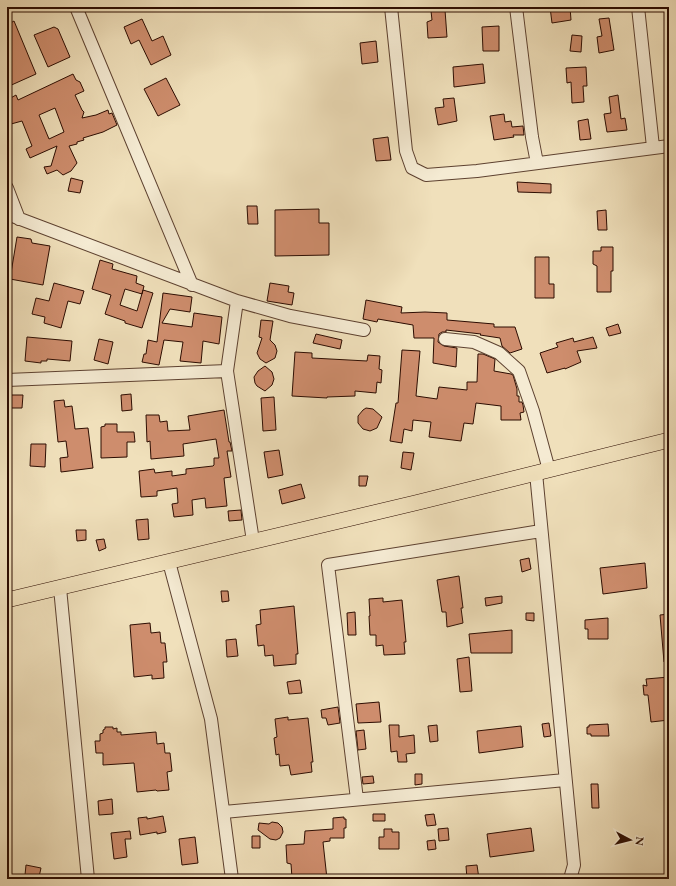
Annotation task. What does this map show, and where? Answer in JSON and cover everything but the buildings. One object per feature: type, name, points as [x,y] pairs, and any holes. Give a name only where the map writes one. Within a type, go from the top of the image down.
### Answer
[{"type":"main road","points":[[7,600],[543,472],[669,440]]},
{"type":"street","points":[[76,7],[192,285]]},
{"type":"street","points":[[391,7],[406,151],[412,168],[426,175],[669,146]]},
{"type":"street","points":[[516,7],[532,137],[537,162]]},
{"type":"street","points":[[638,7],[654,148]]},
{"type":"street","points":[[7,188],[19,219]]},
{"type":"street","points":[[7,214],[237,302],[290,316],[364,330]]},
{"type":"street","points":[[237,302],[227,371],[253,541]]},
{"type":"street","points":[[445,339],[474,342],[499,353],[519,371],[533,411],[543,472],[541,531],[574,865],[570,879]]},
{"type":"street","points":[[7,380],[227,371]]},
{"type":"street","points":[[357,799],[328,565],[541,531]]},
{"type":"street","points":[[170,562],[211,718],[232,879]]},
{"type":"street","points":[[60,588],[88,879]]},
{"type":"street","points":[[224,812],[565,780]]}]
